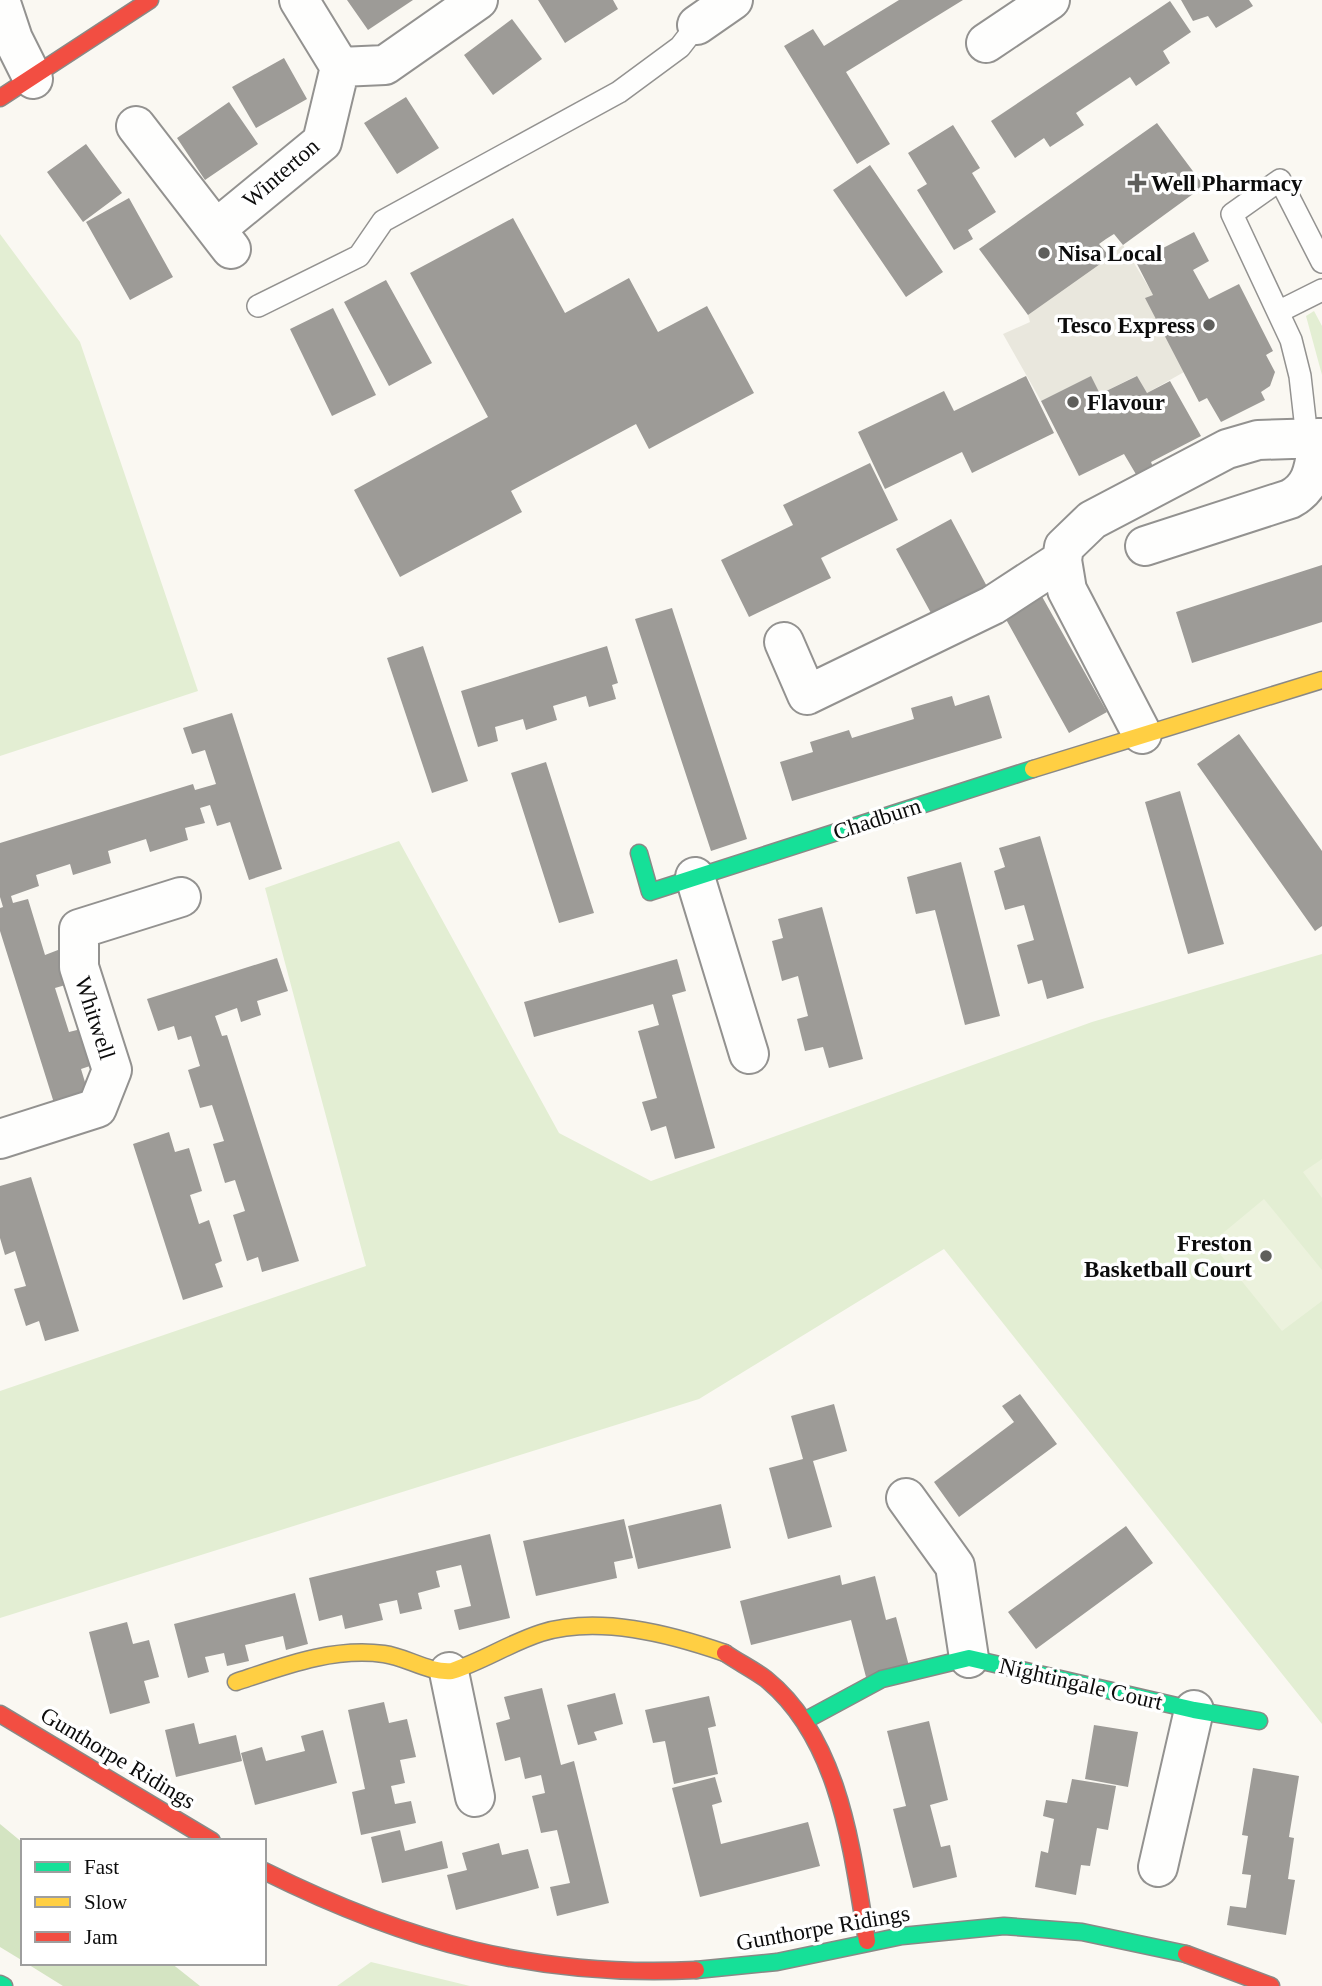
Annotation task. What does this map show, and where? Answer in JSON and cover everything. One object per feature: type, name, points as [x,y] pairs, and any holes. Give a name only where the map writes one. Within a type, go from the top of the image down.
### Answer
[{"type":"street","points":[[1,0],[13,39],[33,79]]},
{"type":"street","points":[[0,98],[33,79],[150,0]]},
{"type":"street","points":[[299,0],[340,67],[386,65],[478,0]]},
{"type":"street","points":[[697,25],[733,0]]},
{"type":"street","points":[[986,43],[1050,0]]},
{"type":"street","name":"Winterton","points":[[136,126],[224,239],[322,142],[340,67]]},
{"type":"street","points":[[1142,734],[1067,590],[1062,560],[1064,547],[1092,520],[1227,449],[1258,440],[1316,438],[1311,480],[1305,491],[1290,499],[1145,546]]},
{"type":"street","points":[[784,642],[807,695],[993,606],[1062,560]]},
{"type":"street","name":"Chadburn","points":[[639,853],[650,892],[1142,734],[1322,680]]},
{"type":"street","points":[[695,877],[749,1054]]},
{"type":"street","name":"Whitwell","points":[[0,1139],[97,1108],[112,1070],[79,967],[79,929],[181,897]]},
{"type":"street","name":"Nightingale Court","points":[[906,1498],[923,1541],[956,1566],[969,1658]]},
{"type":"street","points":[[236,1682],[331,1653],[385,1653],[449,1672],[547,1631],[644,1629],[698,1642],[759,1673],[806,1720],[841,1798],[867,1941]]},
{"type":"street","name":"Nightingale Court","points":[[806,1720],[883,1679],[969,1658],[1194,1710],[1259,1721]]},
{"type":"street","points":[[449,1672],[475,1797]]},
{"type":"street","name":"Nightingale Court","points":[[1158,1867],[1194,1710]]},
{"type":"street","name":"Gunthorpe Ridings","points":[[0,1714],[209,1839]]},
{"type":"street","name":"Gunthorpe Ridings","points":[[266,1872],[343,1910],[426,1938],[524,1961],[614,1971],[682,1970],[766,1964],[867,1941],[970,1928],[1039,1928],[1161,1946],[1251,1981]]},
{"type":"lane","points":[[258,306],[359,256],[383,221],[619,92],[680,47],[697,25]]},
{"type":"lane","points":[[1316,438],[1291,340],[1231,214],[1280,180],[1322,262]]},
{"type":"lane","points":[[1278,312],[1322,290]]},
{"type":"green space","points":[[0,234],[80,342],[198,691],[0,756]]},
{"type":"green space","points":[[1314,311],[1322,326],[1322,375],[1306,316]]},
{"type":"green space","points":[[399,841],[559,1133],[651,1181],[1092,1022],[1322,954],[1322,1724],[944,1249],[699,1399],[0,1618],[0,1391],[366,1266],[265,888]]},
{"type":"green space","points":[[1322,1159],[1322,1198],[1303,1172]]},
{"type":"green space","name":"Freston Basketball Court","points":[[1264,1199],[1322,1270],[1322,1301],[1282,1331],[1211,1243]]},
{"type":"green space","points":[[0,1824],[21,1841],[21,1960],[0,1947]]},
{"type":"green space","points":[[371,1962],[470,1986],[337,1986]]},
{"type":"green space","points":[[29,1965],[174,1965],[200,1986],[63,1986]]},
{"type":"shaded area","points":[[1123,245],[1153,295],[1146,298],[1184,372],[1147,393],[1136,376],[1100,394],[1041,401],[1003,334],[1030,322],[1028,315]]},
{"type":"building","points":[[347,0],[413,0],[368,30]]},
{"type":"building","points":[[538,0],[613,0],[618,9],[565,43]]},
{"type":"building","points":[[899,0],[963,0],[846,72],[890,144],[857,164],[784,46],[813,29],[824,46]]},
{"type":"building","points":[[1181,0],[1249,0],[1253,6],[1216,28],[1208,16],[1193,21]]},
{"type":"building","points":[[1170,1],[1191,32],[1163,51],[1170,63],[1136,86],[1130,77],[1076,113],[1084,125],[1050,147],[1044,138],[1015,158],[991,121]]},
{"type":"building","points":[[512,19],[542,59],[493,95],[464,55]]},
{"type":"building","points":[[284,58],[307,99],[256,128],[232,87]]},
{"type":"building","points":[[406,97],[439,148],[397,174],[364,123]]},
{"type":"building","points":[[229,102],[258,144],[205,180],[177,138]]},
{"type":"building","points":[[1157,123],[1204,186],[1123,245],[1114,234],[1099,244],[1110,257],[1028,315],[979,249]]},
{"type":"building","points":[[953,125],[980,168],[972,173],[996,212],[968,230],[973,239],[954,250],[917,190],[927,184],[908,153]]},
{"type":"building","points":[[86,144],[122,193],[83,222],[47,172]]},
{"type":"building","points":[[870,165],[943,272],[906,297],[833,190]]},
{"type":"building","points":[[129,198],[173,277],[130,300],[86,222]]},
{"type":"building","points":[[513,218],[565,313],[629,278],[658,332],[707,306],[754,393],[649,449],[636,424],[511,491],[522,512],[400,577],[354,490],[488,417],[410,273]]},
{"type":"building","name":"Tesco Express","points":[[1194,232],[1209,261],[1193,270],[1209,299],[1239,284],[1273,351],[1266,355],[1275,372],[1270,386],[1261,392],[1265,400],[1221,422],[1207,398],[1199,402],[1145,298],[1153,295],[1136,262]]},
{"type":"building","points":[[386,280],[432,363],[389,386],[344,302]]},
{"type":"building","points":[[333,308],[376,395],[332,416],[290,329]]},
{"type":"building","points":[[1026,376],[1054,433],[972,473],[962,452],[885,489],[858,432],[944,391],[954,411]]},
{"type":"building","points":[[1091,376],[1100,394],[1137,376],[1147,393],[1170,381],[1201,436],[1151,462],[1153,467],[1137,476],[1124,454],[1079,476],[1041,401]]},
{"type":"building","points":[[870,463],[898,520],[821,558],[831,578],[749,617],[721,560],[793,525],[783,505]]},
{"type":"building","points":[[951,519],[991,594],[937,624],[896,549]]},
{"type":"building","points":[[1322,565],[1322,622],[1192,663],[1176,612]]},
{"type":"building","points":[[1040,593],[1107,712],[1069,733],[1003,614]]},
{"type":"building","points":[[672,608],[747,839],[711,851],[635,619]]},
{"type":"building","points":[[423,646],[468,781],[432,793],[387,658]]},
{"type":"building","points":[[607,646],[618,683],[612,685],[616,699],[589,707],[586,696],[553,706],[557,720],[526,730],[523,719],[495,727],[498,741],[478,747],[461,691]]},
{"type":"building","points":[[989,695],[1002,738],[792,801],[780,762],[813,752],[810,742],[849,730],[852,738],[914,719],[911,708],[952,696],[955,706]]},
{"type":"building","points":[[232,713],[282,869],[249,880],[230,822],[217,826],[210,805],[200,808],[205,823],[185,828],[188,840],[150,852],[146,839],[108,851],[111,863],[73,875],[70,864],[36,875],[39,886],[11,896],[13,903],[28,899],[45,955],[58,950],[69,984],[55,988],[69,1032],[81,1029],[93,1065],[81,1069],[88,1092],[54,1103],[0,931],[0,908],[3,907],[0,897],[0,843],[193,784],[195,790],[216,784],[205,750],[192,754],[183,728]]},
{"type":"building","points":[[1239,734],[1322,851],[1322,926],[1315,931],[1197,764]]},
{"type":"building","points":[[546,762],[594,913],[559,923],[511,773]]},
{"type":"building","points":[[1180,791],[1224,944],[1188,954],[1145,802]]},
{"type":"building","points":[[1040,836],[1084,988],[1047,999],[1042,980],[1028,984],[1017,945],[1034,940],[1024,905],[1005,910],[994,871],[1005,867],[999,848]]},
{"type":"building","points":[[961,862],[1000,1016],[965,1025],[935,910],[916,914],[907,877]]},
{"type":"building","points":[[822,907],[863,1059],[829,1068],[823,1047],[805,1051],[797,1019],[808,1016],[798,976],[782,981],[772,941],[783,938],[778,919]]},
{"type":"building","points":[[277,958],[288,991],[257,1001],[261,1015],[241,1022],[237,1008],[215,1016],[222,1036],[227,1035],[299,1261],[262,1272],[258,1257],[247,1261],[233,1215],[245,1211],[235,1180],[225,1183],[213,1144],[224,1141],[212,1105],[200,1108],[188,1070],[200,1066],[191,1036],[178,1040],[174,1026],[158,1031],[147,999]]},
{"type":"building","points":[[677,959],[686,991],[672,995],[715,1148],[675,1159],[666,1126],[651,1131],[642,1102],[657,1098],[638,1031],[659,1025],[653,1004],[534,1037],[524,1002]]},
{"type":"building","points":[[169,1132],[175,1152],[189,1148],[202,1191],[190,1195],[199,1224],[209,1220],[222,1261],[215,1264],[223,1287],[183,1300],[133,1144]]},
{"type":"building","points":[[31,1177],[79,1331],[45,1341],[39,1321],[26,1326],[14,1289],[26,1286],[15,1251],[5,1255],[0,1238],[0,1186]]},
{"type":"building","points":[[1020,1394],[1057,1444],[959,1517],[934,1482],[1014,1422],[1002,1406]]},
{"type":"building","points":[[834,1404],[847,1451],[813,1461],[832,1527],[788,1539],[769,1468],[803,1459],[791,1416]]},
{"type":"building","points":[[721,1504],[731,1548],[638,1569],[628,1526]]},
{"type":"building","points":[[624,1519],[633,1558],[614,1562],[617,1578],[536,1596],[523,1541]]},
{"type":"building","points":[[1126,1526],[1153,1563],[1036,1649],[1008,1612]]},
{"type":"building","points":[[490,1534],[510,1618],[459,1630],[454,1610],[471,1606],[461,1565],[436,1571],[440,1587],[418,1593],[422,1609],[400,1614],[397,1600],[379,1604],[383,1620],[345,1629],[342,1615],[319,1621],[309,1578]]},
{"type":"building","points":[[840,1575],[842,1585],[875,1576],[886,1620],[896,1617],[909,1666],[866,1677],[851,1620],[751,1645],[740,1601]]},
{"type":"building","points":[[295,1593],[308,1644],[286,1650],[283,1636],[245,1645],[249,1661],[227,1666],[224,1653],[205,1657],[209,1672],[188,1678],[174,1624]]},
{"type":"building","points":[[127,1622],[133,1644],[149,1640],[159,1677],[144,1681],[150,1703],[110,1714],[89,1632]]},
{"type":"building","points":[[542,1688],[561,1765],[574,1761],[609,1903],[557,1916],[550,1887],[570,1883],[557,1830],[541,1833],[532,1796],[545,1793],[541,1775],[525,1779],[520,1757],[505,1761],[496,1723],[510,1719],[504,1697]]},
{"type":"building","points":[[615,1693],[623,1724],[594,1732],[597,1740],[578,1745],[567,1705]]},
{"type":"building","points":[[709,1696],[716,1726],[708,1728],[718,1774],[674,1784],[665,1741],[653,1743],[645,1710]]},
{"type":"building","points":[[384,1702],[389,1723],[407,1719],[416,1757],[400,1760],[405,1783],[391,1786],[395,1804],[411,1801],[416,1823],[361,1835],[352,1792],[365,1789],[348,1710]]},
{"type":"building","points":[[929,1721],[948,1800],[930,1805],[941,1847],[950,1845],[957,1877],[913,1888],[893,1809],[906,1806],[887,1731]]},
{"type":"building","points":[[194,1723],[199,1744],[236,1735],[242,1761],[176,1777],[165,1730]]},
{"type":"building","points":[[1094,1725],[1138,1732],[1128,1787],[1085,1779]]},
{"type":"building","points":[[323,1730],[337,1783],[255,1805],[241,1753],[262,1747],[266,1761],[305,1751],[301,1736]]},
{"type":"building","points":[[1253,1768],[1299,1776],[1289,1837],[1294,1838],[1288,1879],[1295,1880],[1286,1935],[1227,1925],[1230,1906],[1246,1908],[1251,1875],[1242,1874],[1248,1836],[1242,1835]]},
{"type":"building","points":[[715,1777],[722,1802],[712,1805],[721,1844],[808,1822],[820,1866],[700,1897],[672,1788]]},
{"type":"building","points":[[1072,1779],[1116,1786],[1108,1830],[1097,1828],[1090,1866],[1081,1865],[1076,1895],[1035,1887],[1041,1851],[1048,1853],[1054,1819],[1043,1816],[1046,1800],[1067,1803]]},
{"type":"building","points":[[400,1830],[405,1851],[442,1841],[448,1868],[382,1883],[371,1837]]},
{"type":"building","points":[[499,1843],[502,1855],[528,1849],[539,1888],[456,1910],[447,1875],[467,1870],[462,1853]]},
{"type":"traffic: fast","points":[[639,853],[650,892],[1033,769]]},
{"type":"traffic: fast","points":[[806,1720],[882,1679],[969,1658],[1194,1710],[1259,1721]]},
{"type":"traffic: fast","points":[[696,1970],[777,1962],[902,1936],[1004,1926],[1082,1932],[1186,1954]]},
{"type":"traffic: fast","points":[[0,1984],[4,1986]]},
{"type":"traffic: slow","points":[[1033,769],[1322,680]]},
{"type":"traffic: slow","points":[[236,1682],[309,1659],[346,1653],[384,1654],[434,1670],[452,1671],[541,1633],[586,1626],[634,1629],[681,1639],[725,1653]]},
{"type":"traffic: jam","points":[[0,98],[150,0]]},
{"type":"traffic: jam","points":[[725,1653],[766,1679],[791,1704],[811,1733],[827,1765],[848,1835],[867,1941]]},
{"type":"traffic: jam","points":[[0,1714],[209,1839]]},
{"type":"traffic: jam","points":[[266,1872],[369,1918],[473,1950],[526,1961],[581,1968],[696,1970]]},
{"type":"traffic: jam","points":[[1186,1954],[1271,1986]]},
{"type":"place","name":"Well Pharmacy","points":[[1137,183]]},
{"type":"place","name":"Nisa Local","points":[[1044,253]]},
{"type":"place","name":"Tesco Express","points":[[1209,325]]},
{"type":"place","name":"Flavour","points":[[1073,402]]},
{"type":"place","name":"Freston Basketball Court","points":[[1266,1256]]}]
